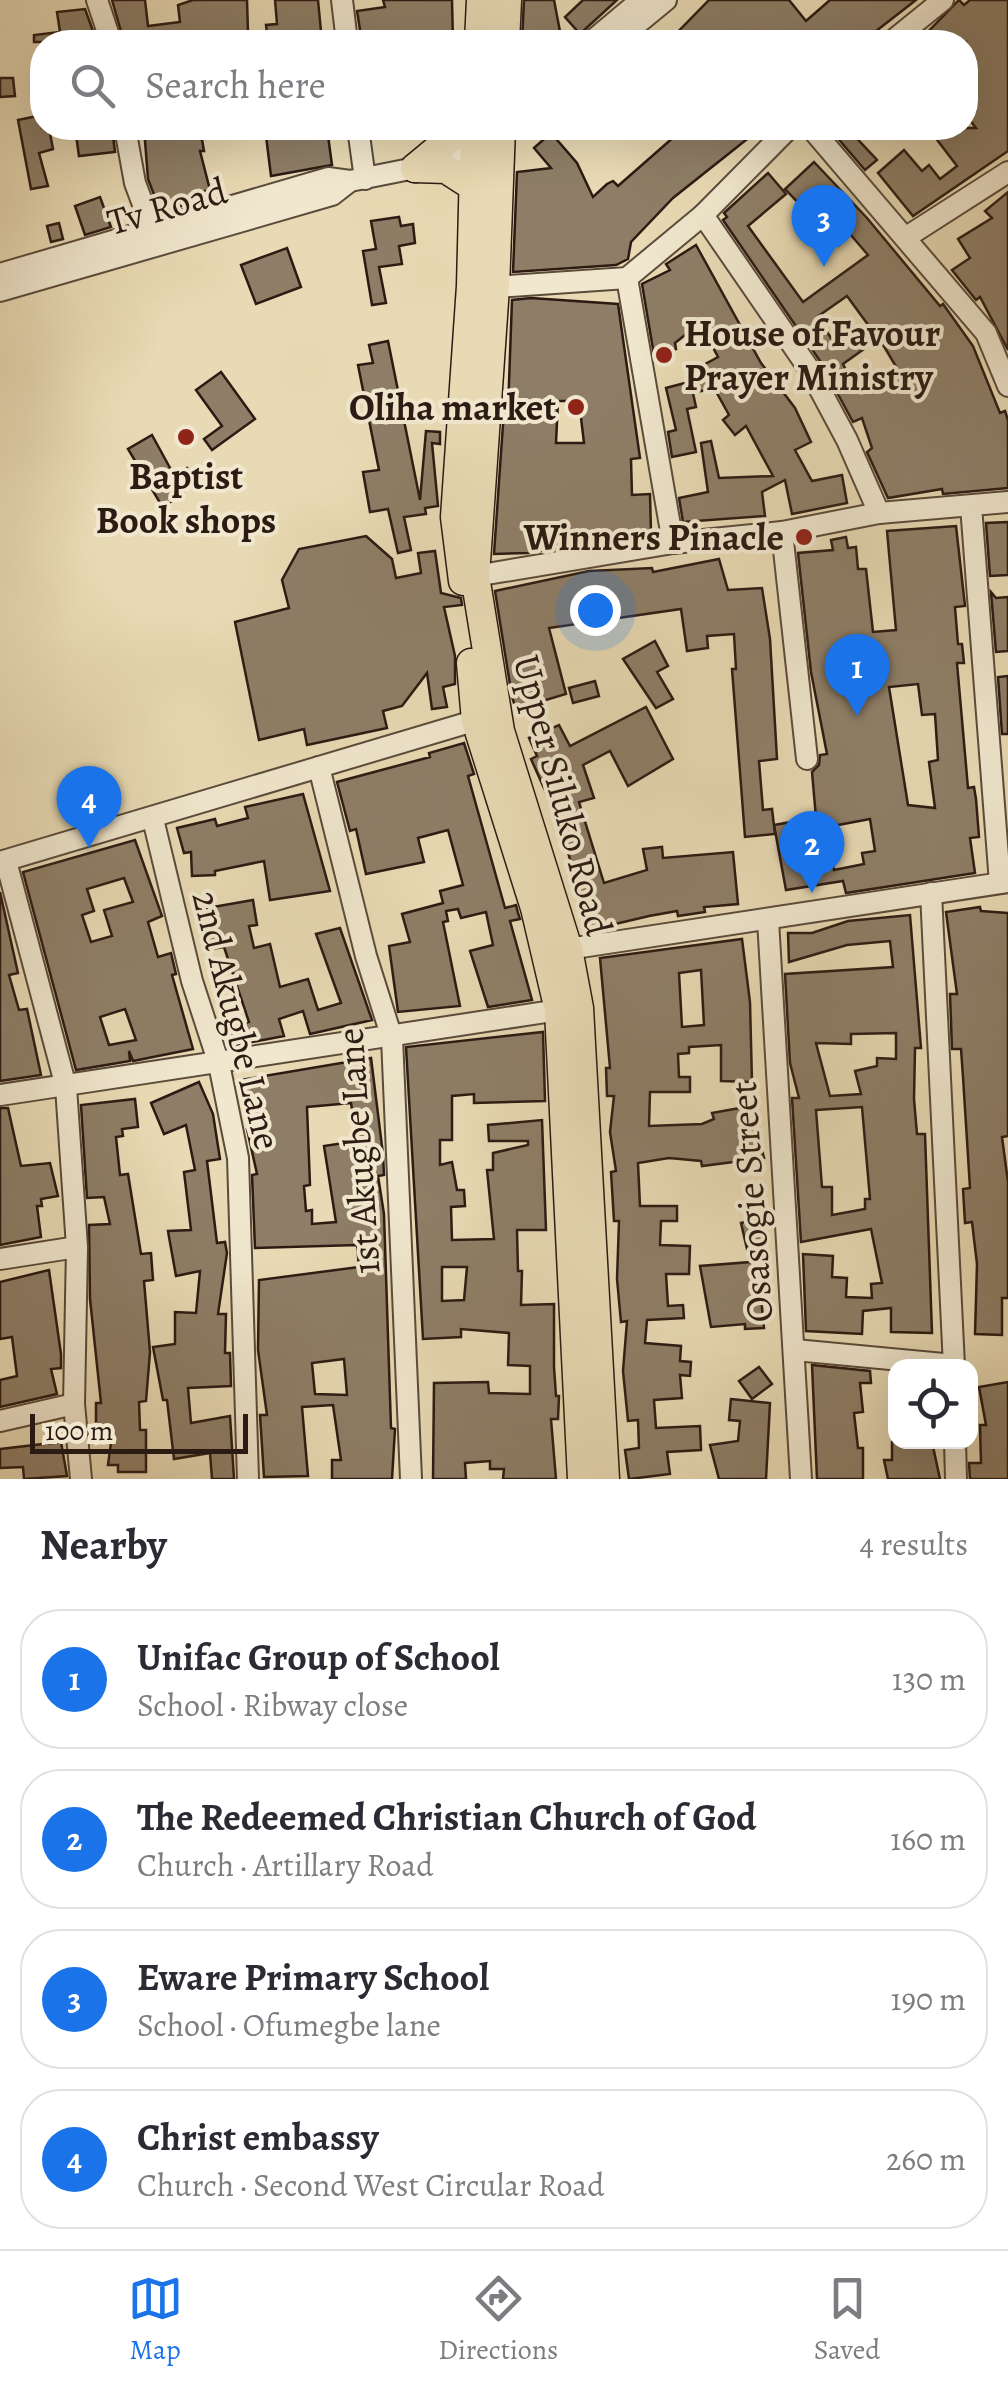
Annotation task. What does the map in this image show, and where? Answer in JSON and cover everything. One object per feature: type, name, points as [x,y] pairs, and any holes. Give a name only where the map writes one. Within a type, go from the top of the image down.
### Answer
[{"type":"main road","points":[[480,30],[481,0]]},
{"type":"main road","points":[[506,30],[507,0]]},
{"type":"main road","points":[[414,168],[470,140]]},
{"type":"main road","name":"Upper Siluko Road","points":[[484,140],[474,187],[455,517],[486,717],[559,1010],[582,1479]]},
{"type":"main road","name":"Upper Siluko Road","points":[[487,140],[496,287],[476,576],[486,717],[568,948],[579,1008],[605,1479]]},
{"type":"main road","points":[[414,168],[446,169],[474,187]]},
{"type":"street","points":[[98,0],[107,30]]},
{"type":"street","points":[[342,0],[346,30]]},
{"type":"street","points":[[606,30],[642,0]]},
{"type":"street","points":[[630,30],[666,0]]},
{"type":"street","points":[[905,30],[943,0]]},
{"type":"street","points":[[127,140],[135,183],[153,231]]},
{"type":"street","points":[[357,180],[358,140]]},
{"type":"street","points":[[496,287],[626,278],[703,214],[777,140]]},
{"type":"street","points":[[822,140],[908,236],[986,333],[1008,386]]},
{"type":"street","name":"Tv Road","points":[[0,274],[328,178],[357,180],[414,168]]},
{"type":"street","points":[[908,236],[1008,172]]},
{"type":"street","name":"Tv Road","points":[[0,291],[332,194],[357,180]]},
{"type":"street","points":[[703,214],[809,369],[847,440],[879,513]]},
{"type":"street","points":[[626,278],[673,543]]},
{"type":"street","points":[[476,576],[673,543],[782,532],[879,513],[1008,502]]},
{"type":"street","points":[[568,948],[1004,883],[971,506]]},
{"type":"street","points":[[782,532],[807,758]]},
{"type":"street","points":[[80,1479],[74,1404],[77,1247],[66,1087],[3,862],[486,717]]},
{"type":"street","name":"1st Akugbe Lane","points":[[318,767],[392,1038],[411,1479]]},
{"type":"street","name":"2nd Akugbe Lane","points":[[153,819],[192,981],[219,1064],[238,1158],[248,1479]]},
{"type":"street","points":[[931,893],[954,1359]]},
{"type":"street","name":"Osasogie Street","points":[[768,920],[801,1479]]},
{"type":"street","points":[[0,1096],[559,1010]]},
{"type":"street","points":[[0,1259],[77,1247]]},
{"type":"street","points":[[795,1350],[888,1359]]},
{"type":"street","points":[[0,1421],[74,1404]]},
{"type":"street","points":[[955,1449],[956,1479]]},
{"type":"building","points":[[112,0],[145,0],[148,26],[180,22],[178,5],[193,0],[247,0],[248,30],[121,30]]},
{"type":"building","points":[[275,0],[318,0],[321,30],[267,30],[266,25],[277,24]]},
{"type":"building","points":[[383,0],[452,0],[453,30],[360,30],[357,11],[385,7]]},
{"type":"building","points":[[524,0],[554,0],[560,30],[523,30]]},
{"type":"building","points":[[583,0],[617,0],[584,30],[576,30],[565,17]]},
{"type":"building","points":[[709,0],[789,0],[806,21],[830,0],[916,0],[877,30],[680,30]]},
{"type":"building","points":[[959,0],[964,5],[970,0],[1008,0],[1008,151],[913,216],[878,173],[904,150],[922,171],[929,165],[940,179],[957,166],[937,140],[978,140],[978,30],[930,30]]},
{"type":"building","points":[[85,9],[93,30],[60,30],[57,12]]},
{"type":"building","points":[[0,78],[13,78],[15,96],[0,97]]},
{"type":"building","points":[[30,118],[30,140],[51,140],[53,149],[39,153],[48,186],[31,189],[18,120]]},
{"type":"building","points":[[77,140],[114,140],[115,152],[79,156]]},
{"type":"building","points":[[145,140],[202,140],[204,151],[200,151],[210,190],[201,192],[203,199],[161,213],[148,179]]},
{"type":"building","points":[[266,140],[329,140],[332,165],[271,176]]},
{"type":"building","points":[[543,140],[557,140],[577,163],[593,197],[613,181],[618,186],[670,140],[746,140],[673,198],[631,242],[628,259],[616,265],[513,272],[517,172],[551,168],[534,148]]},
{"type":"building","points":[[839,140],[858,140],[877,160],[865,170]]},
{"type":"building","points":[[814,162],[867,218],[940,306],[943,304],[973,346],[1000,413],[1005,411],[1008,488],[943,494],[942,489],[888,498],[867,452],[872,448],[862,418],[853,422],[820,361],[723,220],[727,217],[724,213],[768,173],[786,194],[748,226],[803,302],[868,255],[850,234],[839,245],[785,189]],"holes":[[[847,296],[885,348],[898,370],[855,389],[843,364],[878,339],[851,345],[845,337],[835,344],[817,317]]]},
{"type":"building","points":[[1008,192],[1008,350],[980,297],[976,300],[952,270],[970,258],[958,239],[992,218],[985,211]]},
{"type":"building","points":[[100,197],[111,227],[85,235],[75,206]]},
{"type":"building","points":[[399,217],[401,226],[413,224],[415,243],[399,246],[402,264],[379,267],[386,303],[372,305],[363,251],[376,249],[371,221]]},
{"type":"building","points":[[59,223],[63,239],[51,242],[47,226]]},
{"type":"building","points":[[696,245],[761,363],[795,408],[811,442],[795,450],[812,481],[842,475],[847,503],[792,514],[785,480],[762,492],[765,516],[683,522],[679,498],[708,492],[701,443],[711,441],[719,478],[773,476],[746,426],[735,435],[723,420],[729,415],[714,388],[693,393],[696,407],[687,409],[696,452],[672,457],[668,432],[676,430],[666,388],[704,378],[698,368],[718,357],[700,323],[675,343],[676,349],[654,355],[642,284],[670,270],[666,264]]},
{"type":"building","points":[[287,248],[301,287],[256,304],[241,265]]},
{"type":"building","name":"Oliha market","points":[[512,300],[618,304],[640,458],[631,459],[632,495],[650,494],[651,533],[528,553],[494,554],[504,410],[508,410]],"holes":[[[558,401],[579,401],[584,443],[556,443]]]},
{"type":"building","points":[[388,341],[420,500],[426,431],[440,432],[440,444],[432,443],[438,506],[425,508],[426,514],[404,517],[411,550],[398,553],[388,509],[370,512],[363,472],[379,470],[358,365],[373,363],[369,345]]},
{"type":"building","points":[[221,372],[255,419],[212,450],[204,439],[222,426],[196,390]]},
{"type":"building","points":[[152,435],[175,477],[187,468],[197,481],[163,508],[128,449]]},
{"type":"building","points":[[1008,522],[1008,575],[990,576],[986,523]]},
{"type":"building","points":[[956,526],[965,606],[955,607],[964,663],[957,663],[968,788],[974,787],[976,799],[979,837],[970,838],[975,873],[846,893],[843,881],[786,890],[774,825],[791,822],[793,835],[827,829],[834,870],[864,864],[862,853],[875,851],[870,819],[817,829],[812,772],[819,765],[820,755],[827,754],[811,672],[798,553],[833,550],[831,540],[846,537],[848,548],[856,547],[858,569],[866,569],[873,632],[896,630],[887,531]],"holes":[[[918,684],[922,715],[935,714],[938,760],[929,762],[935,808],[908,805],[889,687]]]},
{"type":"building","points":[[366,536],[392,559],[396,578],[421,573],[418,553],[435,551],[441,593],[461,598],[462,605],[444,607],[455,656],[455,684],[443,687],[447,707],[432,709],[427,673],[402,706],[383,711],[387,728],[307,745],[304,729],[259,740],[235,622],[289,608],[282,580],[299,549]]},
{"type":"building","points":[[719,559],[728,590],[762,588],[770,639],[777,759],[759,761],[763,810],[772,809],[775,834],[745,837],[732,669],[736,669],[734,634],[707,636],[708,648],[687,651],[681,609],[549,628],[566,694],[516,709],[512,697],[495,591],[589,571],[652,568],[653,572]]},
{"type":"building","points":[[991,592],[996,598],[1008,597],[1008,651],[996,652]]},
{"type":"building","points":[[655,641],[668,666],[657,672],[673,699],[656,708],[623,659]]},
{"type":"building","points":[[1008,676],[1008,734],[1002,734],[998,677]]},
{"type":"building","points":[[595,681],[599,696],[573,703],[569,688]]},
{"type":"building","points":[[646,707],[673,759],[628,786],[610,751],[583,765],[594,798],[579,802],[604,883],[647,870],[643,849],[662,847],[663,858],[733,852],[738,904],[704,907],[705,912],[678,916],[677,911],[590,930],[560,824],[531,759],[537,756],[529,738],[559,725],[570,746]]},
{"type":"building","points":[[464,743],[474,774],[468,776],[505,908],[516,905],[520,919],[510,921],[532,1000],[488,1007],[470,951],[493,945],[486,912],[461,918],[458,909],[446,911],[448,921],[443,922],[460,1006],[398,1012],[389,946],[410,942],[402,914],[443,903],[440,891],[463,885],[448,830],[418,838],[424,862],[366,874],[356,829],[350,831],[337,782],[430,757],[429,753]]},
{"type":"building","points":[[303,794],[330,891],[270,900],[264,861],[215,871],[215,875],[192,876],[191,852],[184,853],[177,828],[215,819],[217,826],[248,818],[245,807]]},
{"type":"building","points":[[135,840],[162,916],[148,922],[158,957],[171,953],[176,974],[172,975],[193,1049],[133,1061],[129,1051],[130,1061],[76,1070],[23,872]],"holes":[[[124,878],[133,902],[104,910],[112,936],[91,942],[82,915],[94,911],[87,889]],[[125,1009],[136,1040],[109,1045],[100,1017]]]},
{"type":"building","points":[[0,892],[18,973],[9,975],[19,1010],[27,1009],[41,1075],[0,1081]]},
{"type":"building","points":[[253,900],[257,925],[249,926],[254,948],[270,944],[280,987],[308,979],[318,1010],[341,1003],[316,934],[340,928],[372,1020],[310,1034],[303,1011],[279,1019],[284,1036],[231,1046],[226,1029],[249,1022],[224,947],[205,950],[196,910]]},
{"type":"building","points":[[980,907],[981,911],[1008,913],[1008,1136],[1002,1137],[1008,1182],[1008,1298],[1002,1298],[1002,1335],[975,1334],[977,1264],[972,1222],[965,1223],[963,1189],[970,1188],[961,1049],[952,1049],[950,994],[957,994],[946,912]]},
{"type":"building","points":[[910,915],[921,1048],[915,1048],[914,1099],[917,1134],[925,1134],[932,1333],[891,1332],[891,1308],[863,1311],[862,1334],[806,1331],[803,1254],[833,1256],[832,1277],[847,1278],[846,1297],[872,1298],[871,1284],[882,1283],[871,1229],[801,1242],[792,1098],[799,1098],[790,1063],[785,974],[893,967],[890,941],[847,945],[789,962],[788,933],[812,933],[848,921]],"holes":[[[896,1033],[896,1059],[877,1058],[877,1066],[855,1071],[861,1094],[830,1096],[816,1043],[851,1044],[851,1034]],[[862,1107],[870,1199],[865,1199],[865,1209],[832,1215],[832,1187],[822,1187],[816,1110]]]},
{"type":"building","points":[[742,939],[750,1002],[752,1082],[721,1081],[721,1045],[689,1047],[689,1053],[678,1054],[679,1077],[690,1077],[690,1092],[650,1092],[649,1126],[702,1124],[714,1119],[712,1113],[751,1106],[764,1158],[702,1166],[701,1161],[669,1158],[638,1163],[640,1206],[677,1206],[677,1221],[661,1221],[660,1245],[690,1246],[689,1274],[666,1274],[668,1306],[683,1305],[684,1318],[647,1320],[645,1343],[681,1346],[680,1361],[691,1362],[690,1376],[680,1375],[682,1398],[654,1400],[656,1428],[700,1426],[701,1450],[667,1452],[670,1474],[629,1479],[625,1450],[639,1448],[638,1420],[628,1421],[623,1371],[627,1321],[621,1322],[617,1279],[619,1221],[614,1221],[611,1172],[616,1171],[610,1132],[614,1096],[607,1096],[606,1068],[610,1068],[600,958]],"holes":[[[701,970],[704,1025],[682,1027],[679,973]]]},
{"type":"building","points":[[543,1032],[545,1101],[474,1103],[474,1094],[452,1096],[452,1140],[440,1140],[440,1165],[452,1162],[457,1190],[464,1190],[465,1206],[451,1207],[452,1240],[494,1239],[487,1170],[493,1170],[493,1153],[528,1145],[528,1141],[489,1141],[488,1125],[542,1120],[546,1230],[517,1230],[518,1271],[522,1271],[521,1305],[554,1304],[554,1367],[559,1396],[558,1419],[551,1419],[556,1479],[503,1479],[504,1469],[490,1469],[490,1461],[465,1463],[466,1479],[433,1479],[434,1383],[488,1382],[489,1393],[530,1394],[530,1366],[508,1365],[509,1333],[461,1329],[461,1337],[423,1339],[406,1047]],"holes":[[[442,1267],[467,1267],[464,1300],[442,1301]]]},
{"type":"building","points":[[371,1058],[383,1154],[384,1175],[378,1176],[384,1214],[391,1428],[395,1429],[392,1479],[332,1479],[332,1460],[341,1460],[333,1405],[302,1407],[308,1476],[264,1477],[260,1415],[267,1415],[258,1350],[259,1280],[359,1267],[357,1245],[255,1248],[252,1175],[257,1174],[247,1129],[259,1126],[253,1099],[245,1100],[241,1080]],"holes":[[[351,1103],[357,1141],[324,1146],[336,1222],[312,1224],[312,1210],[306,1211],[304,1186],[310,1185],[307,1107]],[[344,1359],[347,1395],[315,1394],[312,1363]]]},
{"type":"building","points":[[199,1082],[213,1114],[220,1159],[207,1161],[217,1243],[225,1242],[227,1253],[218,1314],[226,1314],[225,1353],[230,1353],[231,1386],[188,1388],[191,1423],[230,1416],[234,1479],[212,1479],[210,1453],[174,1459],[167,1400],[163,1400],[153,1347],[175,1344],[175,1312],[196,1313],[200,1271],[176,1276],[168,1231],[191,1230],[184,1172],[195,1170],[186,1125],[164,1134],[151,1103]]},
{"type":"building","points":[[135,1099],[138,1127],[122,1129],[123,1136],[116,1137],[120,1175],[128,1174],[141,1254],[151,1253],[153,1280],[144,1281],[150,1352],[146,1401],[139,1402],[140,1430],[146,1430],[146,1472],[118,1472],[118,1465],[108,1465],[113,1428],[96,1428],[96,1403],[101,1403],[90,1299],[89,1225],[110,1224],[104,1197],[87,1198],[81,1105]]},
{"type":"building","points":[[0,1108],[8,1108],[21,1166],[50,1163],[58,1196],[41,1199],[42,1206],[37,1206],[41,1237],[0,1245]]},
{"type":"building","points":[[761,1218],[767,1242],[762,1243],[765,1286],[760,1287],[764,1328],[745,1329],[745,1324],[711,1327],[700,1266],[750,1262],[741,1223]]},
{"type":"building","points":[[49,1270],[61,1354],[61,1368],[51,1369],[57,1394],[0,1407],[0,1380],[17,1376],[12,1337],[0,1339],[0,1282]]},
{"type":"building","points":[[812,1365],[870,1371],[871,1383],[860,1383],[863,1412],[854,1413],[858,1448],[863,1448],[863,1479],[817,1479]]},
{"type":"building","points":[[759,1367],[772,1384],[752,1399],[739,1381]]},
{"type":"building","points":[[1008,1382],[1008,1479],[970,1479],[969,1463],[981,1463],[980,1425],[986,1425],[979,1387]]},
{"type":"building","points":[[731,1399],[770,1403],[766,1479],[719,1479],[710,1445],[738,1441],[740,1421],[729,1420]]},
{"type":"building","points":[[61,1442],[67,1476],[24,1479],[23,1467],[0,1468],[0,1449]]},
{"type":"building","points":[[892,1449],[934,1449],[940,1479],[888,1479],[884,1460],[892,1460]]},
{"type":"place","name":"Eware Primary School","points":[[824,267]]},
{"type":"place","name":"House of Favour Prayer Ministry","points":[[664,355]]},
{"type":"place","name":"Oliha market","points":[[576,407]]},
{"type":"place","name":"Baptist Book shops","points":[[186,437]]},
{"type":"place","name":"Winners Pinacle","points":[[804,537]]},
{"type":"place","name":"Unifac Group of School","points":[[857,716]]},
{"type":"place","name":"Christ embassy","points":[[89,848]]},
{"type":"place","name":"The Redeemed Christian Church of God","points":[[812,893]]}]
